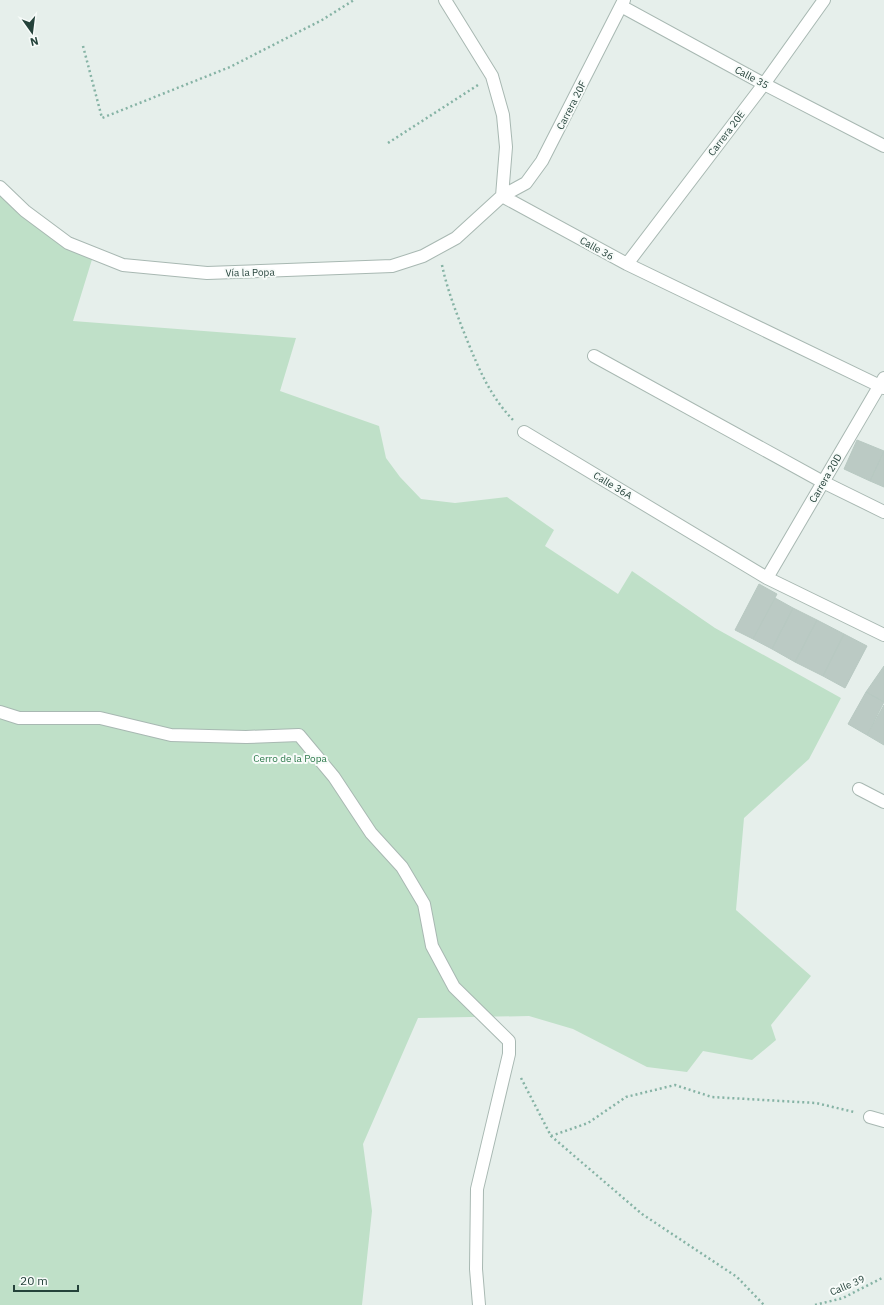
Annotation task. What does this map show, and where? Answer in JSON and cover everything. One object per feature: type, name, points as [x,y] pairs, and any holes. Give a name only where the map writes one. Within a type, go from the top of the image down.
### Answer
[{"type":"street","points":[[445,0],[492,76],[503,115],[506,148],[502,196]]},
{"type":"street","name":"Carrera 20E","points":[[627,264],[764,84],[824,0]]},
{"type":"street","name":"Calle 35","points":[[623,3],[764,84],[884,146]]},
{"type":"street","name":"Carrera 20F","points":[[502,196],[526,183],[542,161],[623,3]]},
{"type":"street","name":"Vía la Popa","points":[[0,188],[25,211],[68,243],[124,265],[207,273],[392,266],[423,256],[456,238],[502,196]]},
{"type":"street","name":"Calle 36","points":[[502,196],[627,264],[882,384]]},
{"type":"street","points":[[594,356],[823,482],[884,512]]},
{"type":"street","name":"Carrera 20D","points":[[766,578],[882,384]]},
{"type":"street","name":"Calle 36A","points":[[524,432],[766,578],[884,635]]},
{"type":"street","points":[[0,712],[19,718],[100,718],[171,735],[246,737],[299,734],[334,776],[371,833],[402,867],[424,904],[432,946],[454,987],[509,1041],[509,1054],[477,1189],[476,1269],[479,1305]]},
{"type":"street","points":[[858,789],[884,802]]},
{"type":"street","points":[[870,1117],[884,1121]]},
{"type":"path","points":[[83,46],[102,118],[230,67],[322,20],[354,0]]},
{"type":"path","points":[[388,143],[492,76]]},
{"type":"path","points":[[438,248],[448,290],[482,379],[504,411],[524,432]]},
{"type":"path","points":[[509,1054],[551,1136],[642,1214],[737,1277],[764,1305]]},
{"type":"path","points":[[551,1136],[588,1123],[626,1098],[675,1085],[712,1097],[816,1102],[870,1117]]},
{"type":"path","name":"Calle 39","points":[[815,1305],[843,1298],[884,1277]]},
{"type":"green space","name":"Cerro de la Popa","points":[[0,187],[5,193],[94,253],[73,321],[296,338],[280,391],[379,426],[386,458],[400,477],[421,499],[455,503],[507,497],[554,530],[545,546],[618,594],[632,571],[715,628],[841,698],[809,759],[744,818],[736,910],[811,976],[771,1025],[776,1040],[752,1060],[703,1051],[687,1072],[647,1067],[573,1029],[529,1016],[418,1018],[363,1144],[372,1211],[362,1305],[0,1305]]},
{"type":"building","points":[[857,440],[884,451],[870,481],[844,469]]},
{"type":"building","points":[[884,451],[884,487],[870,481]]},
{"type":"building","points":[[759,584],[777,594],[753,639],[735,630]]},
{"type":"building","points":[[775,598],[793,608],[772,649],[753,639]]},
{"type":"building","points":[[793,608],[817,620],[795,662],[772,649]]},
{"type":"building","points":[[817,620],[844,634],[823,676],[795,662]]},
{"type":"building","points":[[844,634],[867,646],[845,688],[823,676]]},
{"type":"building","points":[[884,666],[884,702],[866,692]]},
{"type":"building","points":[[866,692],[884,702],[867,735],[848,724]]},
{"type":"building","points":[[884,705],[884,745],[867,735]]}]
